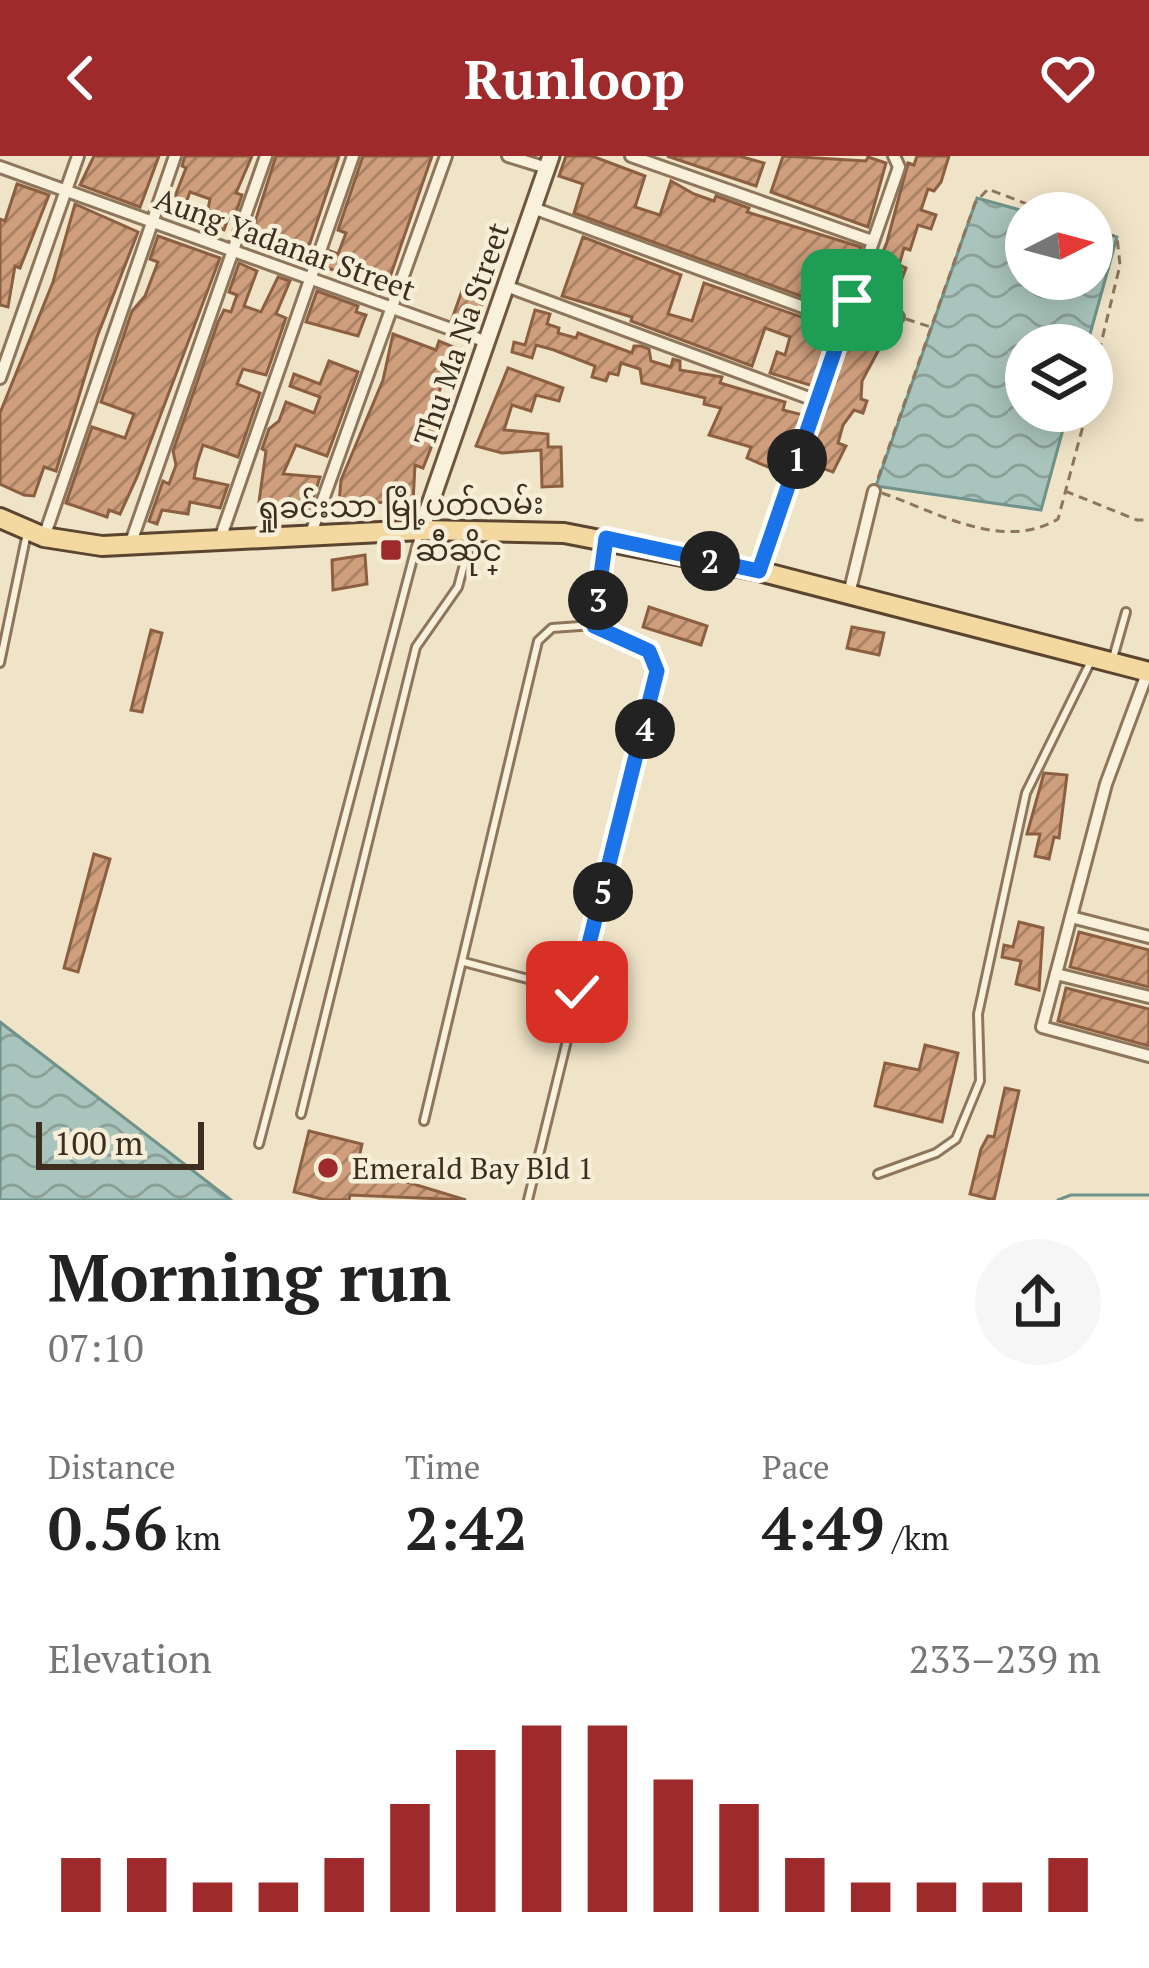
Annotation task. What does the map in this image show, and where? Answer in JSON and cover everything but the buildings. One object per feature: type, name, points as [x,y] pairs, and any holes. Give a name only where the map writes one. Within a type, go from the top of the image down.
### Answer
[{"type":"main road","name":"ရှုခင်းသာ မြို့ပတ်လမ်း","points":[[0,518],[71,544],[421,530],[606,538],[759,571],[1149,671]]},
{"type":"street","points":[[0,378],[77,156]]},
{"type":"street","points":[[36,533],[175,156]]},
{"type":"street","points":[[130,544],[266,156]]},
{"type":"street","points":[[220,538],[353,156]]},
{"type":"street","points":[[310,536],[446,156]]},
{"type":"street","points":[[508,156],[549,162]]},
{"type":"street","points":[[632,156],[872,241]]},
{"type":"street","points":[[759,571],[897,158]]},
{"type":"street","name":"Thu Ma Na Street","points":[[421,530],[549,162]]},
{"type":"street","name":"Aung Yadanar Street","points":[[0,167],[487,342]]},
{"type":"street","points":[[533,208],[844,322]]},
{"type":"street","points":[[506,286],[817,401]]},
{"type":"street","points":[[852,300],[898,317]]},
{"type":"street","points":[[848,594],[874,490]]},
{"type":"street","points":[[1149,671],[1106,784],[1042,1027],[1149,1056]]},
{"type":"street","points":[[1071,917],[1149,938]]},
{"type":"street","points":[[1056,974],[1149,997]]},
{"type":"lane","points":[[259,1144],[421,530]]},
{"type":"lane","points":[[301,1114],[412,661],[421,636],[458,587],[472,531]]},
{"type":"lane","points":[[0,663],[36,533]]},
{"type":"lane","points":[[594,626],[606,538]]},
{"type":"lane","points":[[878,1174],[936,1153],[956,1139],[980,1081],[978,1014],[1026,794],[1126,612]]},
{"type":"lane","points":[[424,1121],[538,641],[552,628],[594,626],[649,651],[657,671],[528,1200]]},
{"type":"lane","points":[[464,962],[577,992]]},
{"type":"path","points":[[1005,196],[988,189],[975,203],[874,490],[973,528],[1041,529],[1058,519],[1081,432]]},
{"type":"path","points":[[1113,235],[1118,237],[1120,265],[1113,294]]},
{"type":"path","points":[[898,317],[931,328]]},
{"type":"path","points":[[1063,490],[1103,508],[1149,520]]},
{"type":"water","points":[[977,198],[1005,206],[1005,300],[1100,300],[1093,324],[1005,324],[1005,432],[1062,432],[1041,510],[876,486]]},
{"type":"water","points":[[0,1022],[231,1200],[0,1200]]},
{"type":"waterway","points":[[1058,1200],[1071,1195],[1149,1195]]},
{"type":"place","name":"ဆီဆိုင္","points":[[391,550]]},
{"type":"place","name":"Emerald Bay Bld 1","points":[[328,1168]]},
{"type":"route","points":[[577,992],[657,671],[649,651],[594,626],[606,538],[759,571],[852,300]]}]
